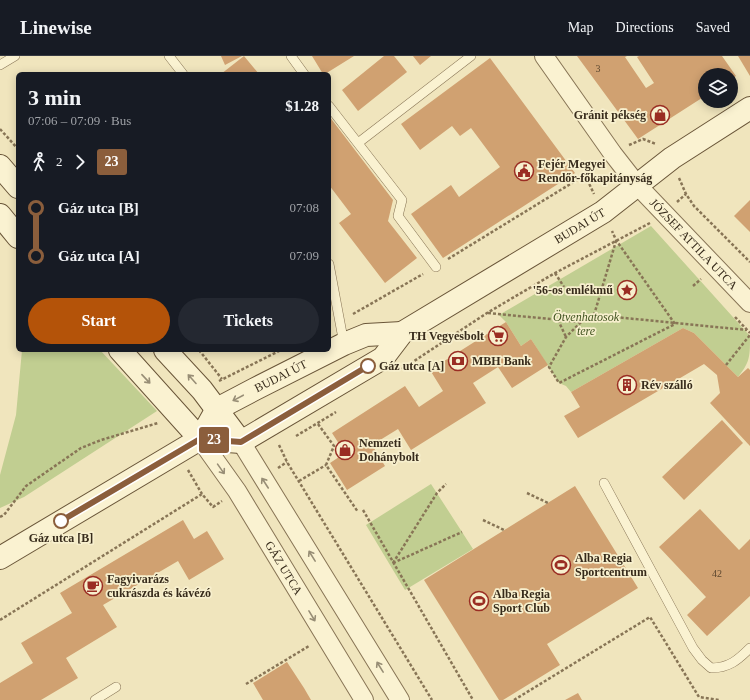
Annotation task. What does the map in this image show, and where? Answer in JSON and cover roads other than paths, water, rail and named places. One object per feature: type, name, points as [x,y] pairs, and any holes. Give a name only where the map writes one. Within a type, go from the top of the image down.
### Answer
[{"type":"street","name":"JÓZSEF ATTILA UTCA","points":[[544,56],[612,154],[638,186],[750,303]]},
{"type":"street","name":"BUDAI ÚT","points":[[241,442],[383,358],[402,333],[603,212],[672,158],[750,108]]},
{"type":"street","points":[[0,166],[16,185]]},
{"type":"street","points":[[0,215],[16,235]]},
{"type":"street","name":"BUDAI ÚT","points":[[331,351],[366,335],[402,333]]},
{"type":"street","points":[[122,352],[200,439],[241,442]]},
{"type":"street","points":[[167,352],[217,409],[241,442],[262,479],[400,700]]},
{"type":"street","name":"BUDAI ÚT","points":[[217,409],[328,352]]},
{"type":"street","points":[[0,558],[200,439],[217,409]]},
{"type":"street","name":"GÁZ UTCA","points":[[200,439],[236,491],[364,700]]},
{"type":"lane","points":[[0,65],[14,56]]},
{"type":"lane","points":[[169,56],[181,72]]},
{"type":"lane","points":[[291,56],[303,72]]},
{"type":"lane","points":[[358,143],[470,56]]},
{"type":"lane","points":[[331,109],[402,200],[398,216],[436,267]]},
{"type":"lane","points":[[331,277],[344,344]]},
{"type":"lane","points":[[604,482],[693,648],[702,660],[711,668],[722,668],[734,664],[750,648]]},
{"type":"lane","points":[[95,700],[116,687]]},
{"type":"place","name":"Gránit pékség","points":[[660,115]]},
{"type":"place","name":"Fejér Megyei Rendőr-főkapitányság","points":[[524,171]]},
{"type":"place","name":"'56-os emlékmű","points":[[627,290]]},
{"type":"place","name":"TH Vegyesbolt","points":[[498,336]]},
{"type":"place","name":"MBH Bank","points":[[458,361]]},
{"type":"place","name":"Gáz utca [A]","points":[[368,366]]},
{"type":"place","name":"Rév szálló","points":[[627,385]]},
{"type":"place","name":"Nemzeti Dohánybolt","points":[[345,450]]},
{"type":"place","name":"Gáz utca [B]","points":[[61,521]]},
{"type":"place","name":"Alba Regia Sportcentrum","points":[[561,565]]},
{"type":"place","name":"Fagyivarázs cukrászda és kávézó","points":[[93,586]]},
{"type":"place","name":"Alba Regia Sport Club","points":[[479,601]]},
{"type":"park label","name":"Ötvenhatosok tere","points":[[586,324]]}]
